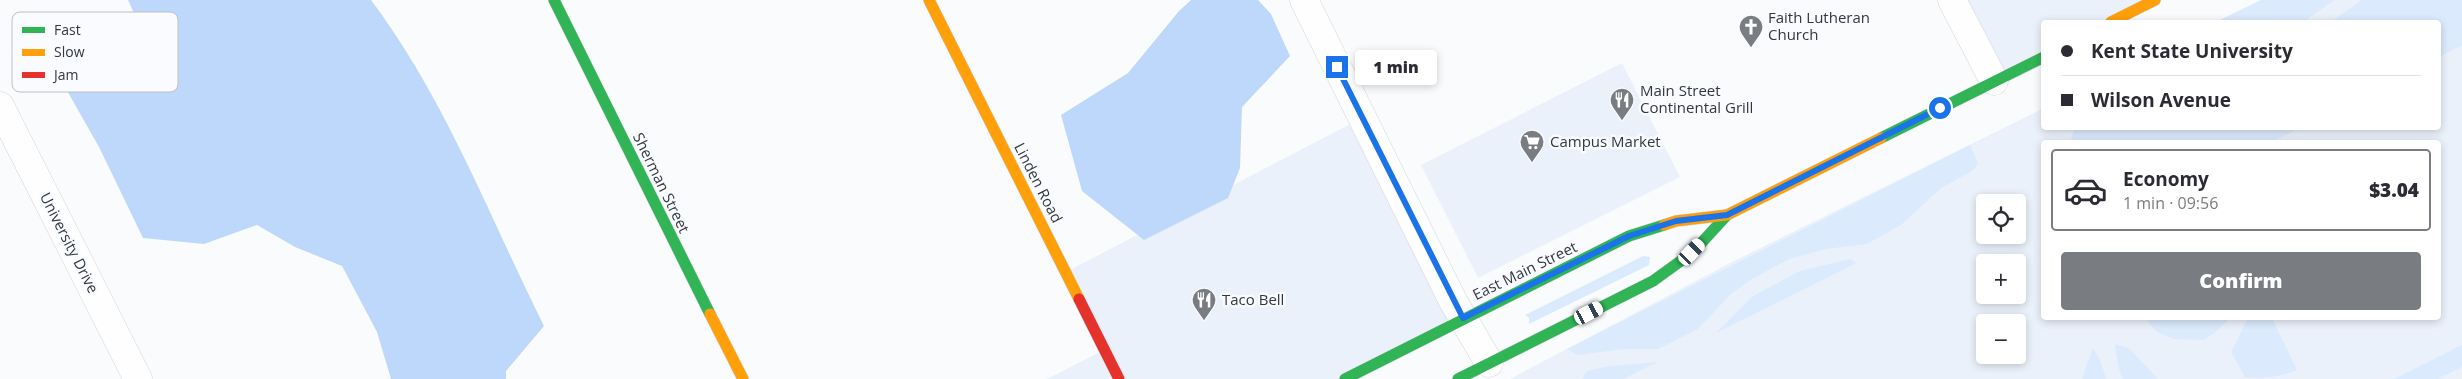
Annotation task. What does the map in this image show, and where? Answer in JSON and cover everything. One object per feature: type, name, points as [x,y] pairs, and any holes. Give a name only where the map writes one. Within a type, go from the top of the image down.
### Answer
[{"type":"main road","name":"Sherman Street","points":[[554,0],[742,379]]},
{"type":"main road","name":"Linden Road","points":[[929,0],[1119,379]]},
{"type":"main road","points":[[2116,20],[2155,0]]},
{"type":"main road","name":"East Main Street","points":[[1458,379],[1654,281],[1692,252],[1727,215],[2041,58]]},
{"type":"main road","name":"East Main Street","points":[[1345,379],[1629,236],[1676,221],[1727,215]]},
{"type":"street","points":[[1304,0],[1463,318],[1489,363]]},
{"type":"street","points":[[1952,0],[1994,81]]},
{"type":"street","name":"University Drive","points":[[0,106],[138,379]]},
{"type":"shaded area","points":[[128,0],[371,0],[398,38],[444,118],[544,326],[506,371],[506,379],[391,379],[377,332],[342,266],[295,247],[257,225],[204,244],[143,238],[99,147],[68,92],[178,92],[178,12],[133,12]]},
{"type":"shaded area","points":[[1191,0],[1258,0],[1271,14],[1290,56],[1242,107],[1240,168],[1228,198],[1144,240],[1082,191],[1061,115],[1128,73],[1179,11]]},
{"type":"shaded area","points":[[1953,0],[2154,0],[2114,20],[2041,20],[2041,58],[1994,81]]},
{"type":"shaded area","points":[[2261,0],[2462,0],[2462,379],[1510,379],[1728,264],[2041,109],[2041,130],[2441,130],[2441,20],[2220,20]]},
{"type":"shaded area","points":[[2261,0],[2335,0],[2306,20],[2220,20]]},
{"type":"shaded area","points":[[2362,0],[2462,0],[2462,45],[2441,56],[2441,20],[2334,20]]},
{"type":"shaded area","points":[[1622,63],[1680,177],[1478,278],[1421,165]]},
{"type":"shaded area","points":[[1362,118],[1463,318],[1345,379],[1047,379],[1104,350],[1066,272]]},
{"type":"shaded area","points":[[2074,130],[2296,130],[2275,140],[2071,140]]},
{"type":"shaded area","points":[[1970,145],[1978,163],[1974,170],[1941,188],[1901,225],[1867,244],[1826,249],[1789,259],[1752,279],[1730,295],[1698,329],[1658,349],[1624,349],[1577,355],[1567,349]]},
{"type":"shaded area","points":[[1643,256],[1650,257],[1649,265],[1529,324],[1529,318],[1525,315]]},
{"type":"shaded area","points":[[1850,259],[1857,263],[1716,333],[1753,296],[1800,271]]},
{"type":"shaded area","points":[[2147,320],[2228,320],[2204,340],[2174,339],[2157,332]]},
{"type":"shaded area","points":[[2247,320],[2273,320],[2297,370],[2271,377],[2245,377],[2231,352]]},
{"type":"shaded area","points":[[2115,344],[2129,348],[2158,379],[2123,379],[2118,366]]},
{"type":"shaded area","points":[[2462,345],[2462,367],[2437,379],[2394,379]]},
{"type":"shaded area","points":[[2093,348],[2101,362],[2106,379],[2082,379]]},
{"type":"shaded area","points":[[1658,362],[1623,379],[1582,379],[1587,371],[1609,366]]},
{"type":"traffic: fast","points":[[554,0],[710,314]]},
{"type":"traffic: fast","points":[[1881,138],[2041,58]]},
{"type":"traffic: fast","points":[[1458,379],[1653,281],[1693,252],[1727,215]]},
{"type":"traffic: fast","points":[[1345,379],[1629,236],[1664,225]]},
{"type":"traffic: slow","points":[[929,0],[1079,299]]},
{"type":"traffic: slow","points":[[2115,20],[2155,0]]},
{"type":"traffic: slow","points":[[1664,225],[1676,221],[1727,215],[1881,138]]},
{"type":"traffic: slow","points":[[710,314],[743,379]]},
{"type":"traffic: jam","points":[[1079,299],[1119,379]]},
{"type":"place","name":"Faith Lutheran Church","points":[[1751,48]]},
{"type":"place","name":"Main Street Continental Grill","points":[[1622,121]]},
{"type":"place","name":"Campus Market","points":[[1532,163]]},
{"type":"place","name":"Taco Bell","points":[[1204,321]]},
{"type":"route","points":[[1337,67],[1463,318],[1629,236],[1676,221],[1727,215],[1940,108]]}]
